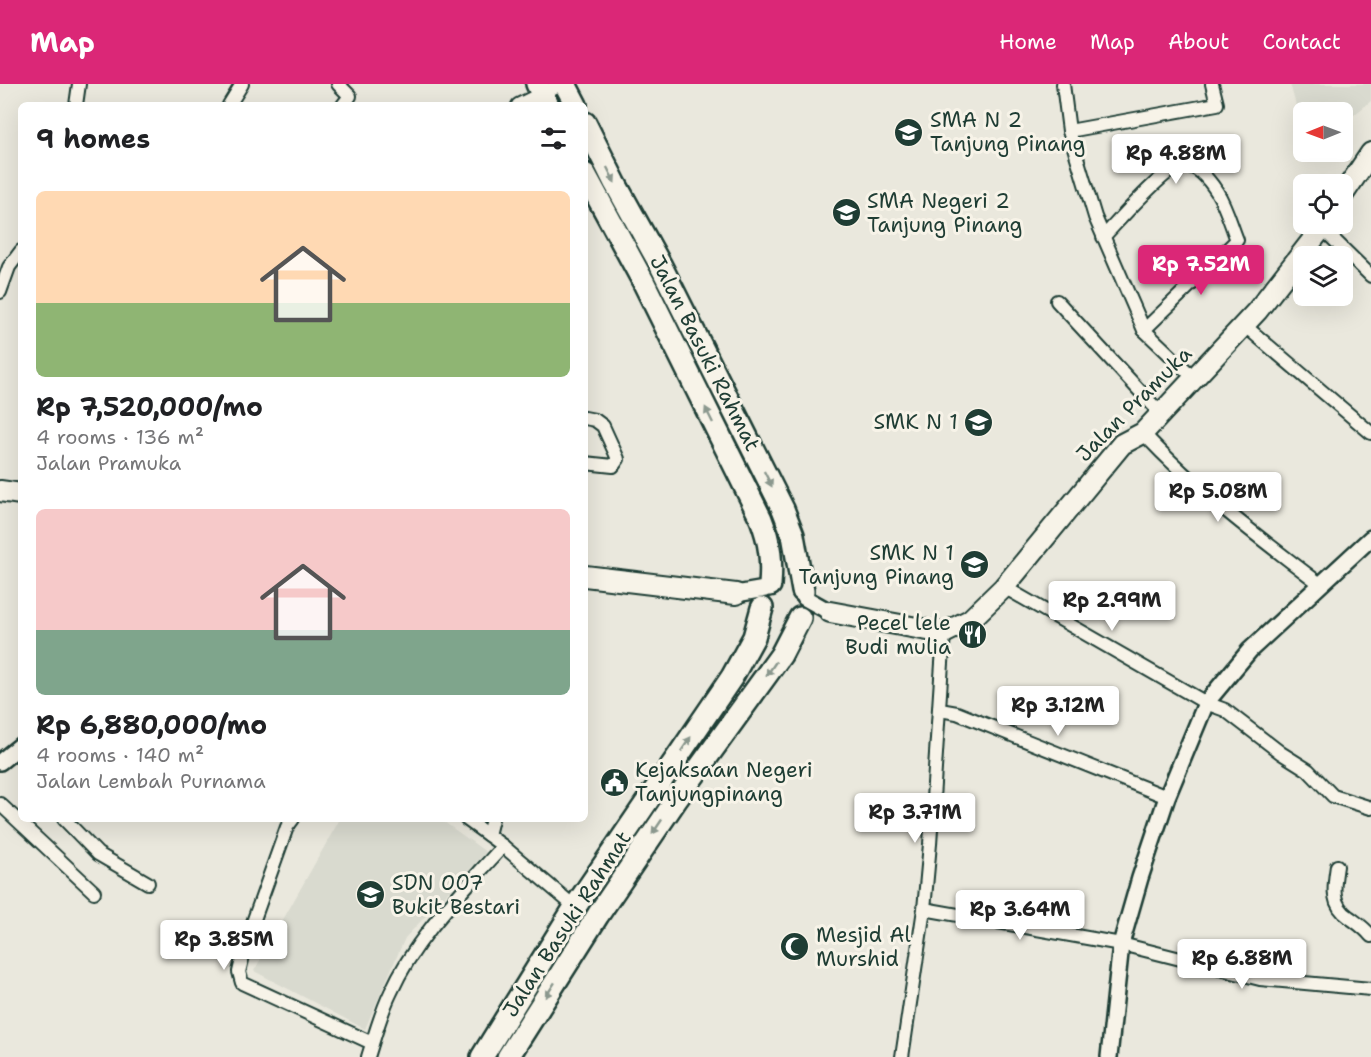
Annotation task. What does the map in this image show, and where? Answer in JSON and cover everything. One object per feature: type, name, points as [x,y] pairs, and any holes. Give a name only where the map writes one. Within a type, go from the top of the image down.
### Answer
[{"type":"highway","points":[[551,90],[571,102]]},
{"type":"highway","name":"Jalan Basuki Rahmat","points":[[508,1057],[598,915],[676,800],[781,655],[803,606],[793,535],[783,509],[661,266],[588,129]]},
{"type":"highway","name":"Jalan Basuki Rahmat","points":[[482,1057],[575,907],[732,677],[754,638],[765,597],[771,558],[769,539],[761,519],[643,281],[592,204],[588,187]]},
{"type":"highway","points":[[786,581],[798,586],[803,606],[794,622],[780,625],[767,618],[765,597],[786,581]]},
{"type":"highway","points":[[506,1017],[526,1029]]},
{"type":"main road","points":[[1353,180],[1370,156]]},
{"type":"main road","name":"Jalan Pramuka","points":[[944,633],[970,620],[1004,587],[1122,444],[1143,433],[1162,415],[1244,325],[1317,234]]},
{"type":"main road","points":[[0,491],[18,494]]},
{"type":"main road","points":[[588,576],[736,594]]},
{"type":"main road","points":[[830,612],[944,633]]},
{"type":"street","points":[[76,102],[79,84]]},
{"type":"street","points":[[231,102],[242,84]]},
{"type":"street","points":[[338,84],[349,94],[350,98],[346,102]]},
{"type":"street","points":[[1063,84],[1069,131],[1095,217],[1144,330],[1195,379]]},
{"type":"street","points":[[1069,131],[1217,104],[1212,84]]},
{"type":"street","points":[[525,102],[551,90]]},
{"type":"street","points":[[1103,237],[1157,182],[1180,165],[1201,172],[1218,193],[1237,240],[1144,330]]},
{"type":"street","points":[[1331,234],[1371,276]]},
{"type":"street","points":[[0,292],[9,267],[18,255]]},
{"type":"street","points":[[1057,301],[1162,415]]},
{"type":"street","points":[[1244,325],[1371,433]]},
{"type":"street","points":[[588,419],[595,420],[603,426],[618,459],[616,465],[613,466],[588,463]]},
{"type":"street","points":[[1143,433],[1163,455],[1219,504],[1320,584]]},
{"type":"street","points":[[1109,1057],[1121,945],[1167,797],[1206,703],[1250,650],[1371,538]]},
{"type":"street","points":[[1004,587],[1206,703],[1225,710],[1264,741],[1308,770],[1333,796],[1371,808]]},
{"type":"street","points":[[736,594],[765,597]]},
{"type":"street","points":[[803,606],[830,612]]},
{"type":"street","points":[[902,1057],[924,909],[944,633]]},
{"type":"street","points":[[940,710],[957,713],[1167,797]]},
{"type":"street","points":[[0,762],[18,753]]},
{"type":"street","points":[[0,804],[18,821]]},
{"type":"street","points":[[19,822],[94,892]]},
{"type":"street","points":[[67,822],[98,854],[148,883]]},
{"type":"street","points":[[290,822],[247,939],[239,977],[242,983],[372,1043]]},
{"type":"street","points":[[470,822],[503,846],[575,907]]},
{"type":"street","points":[[488,835],[491,822]]},
{"type":"street","points":[[368,1057],[391,990],[412,954],[448,907],[503,846]]},
{"type":"street","points":[[1337,866],[1333,892],[1339,909],[1371,936]]},
{"type":"street","points":[[924,909],[1121,945],[1260,979],[1371,989]]},
{"type":"shaded area","points":[[1290,84],[1371,84],[1371,101],[1353,116],[1353,102],[1295,102]]},
{"type":"shaded area","name":"SDN 007 Bukit Bestari","points":[[338,822],[444,822],[486,852],[405,938],[365,1029],[254,971]]},
{"type":"place","name":"SMA N 2 Tanjung Pinang","points":[[909,132]]},
{"type":"place","name":"SMA Negeri 2 Tanjung Pinang","points":[[846,213]]},
{"type":"place","name":"SMK N 1","points":[[979,422]]},
{"type":"place","name":"SMK N 1 Tanjung Pinang","points":[[975,565]]},
{"type":"place","name":"Pecel lele Budi mulia","points":[[972,635]]},
{"type":"place","name":"Kejaksaan Negeri Tanjungpinang","points":[[614,782]]},
{"type":"place","name":"SDN 007 Bukit Bestari","points":[[371,895]]},
{"type":"place","name":"Mesjid Al Murshid","points":[[795,947]]}]
